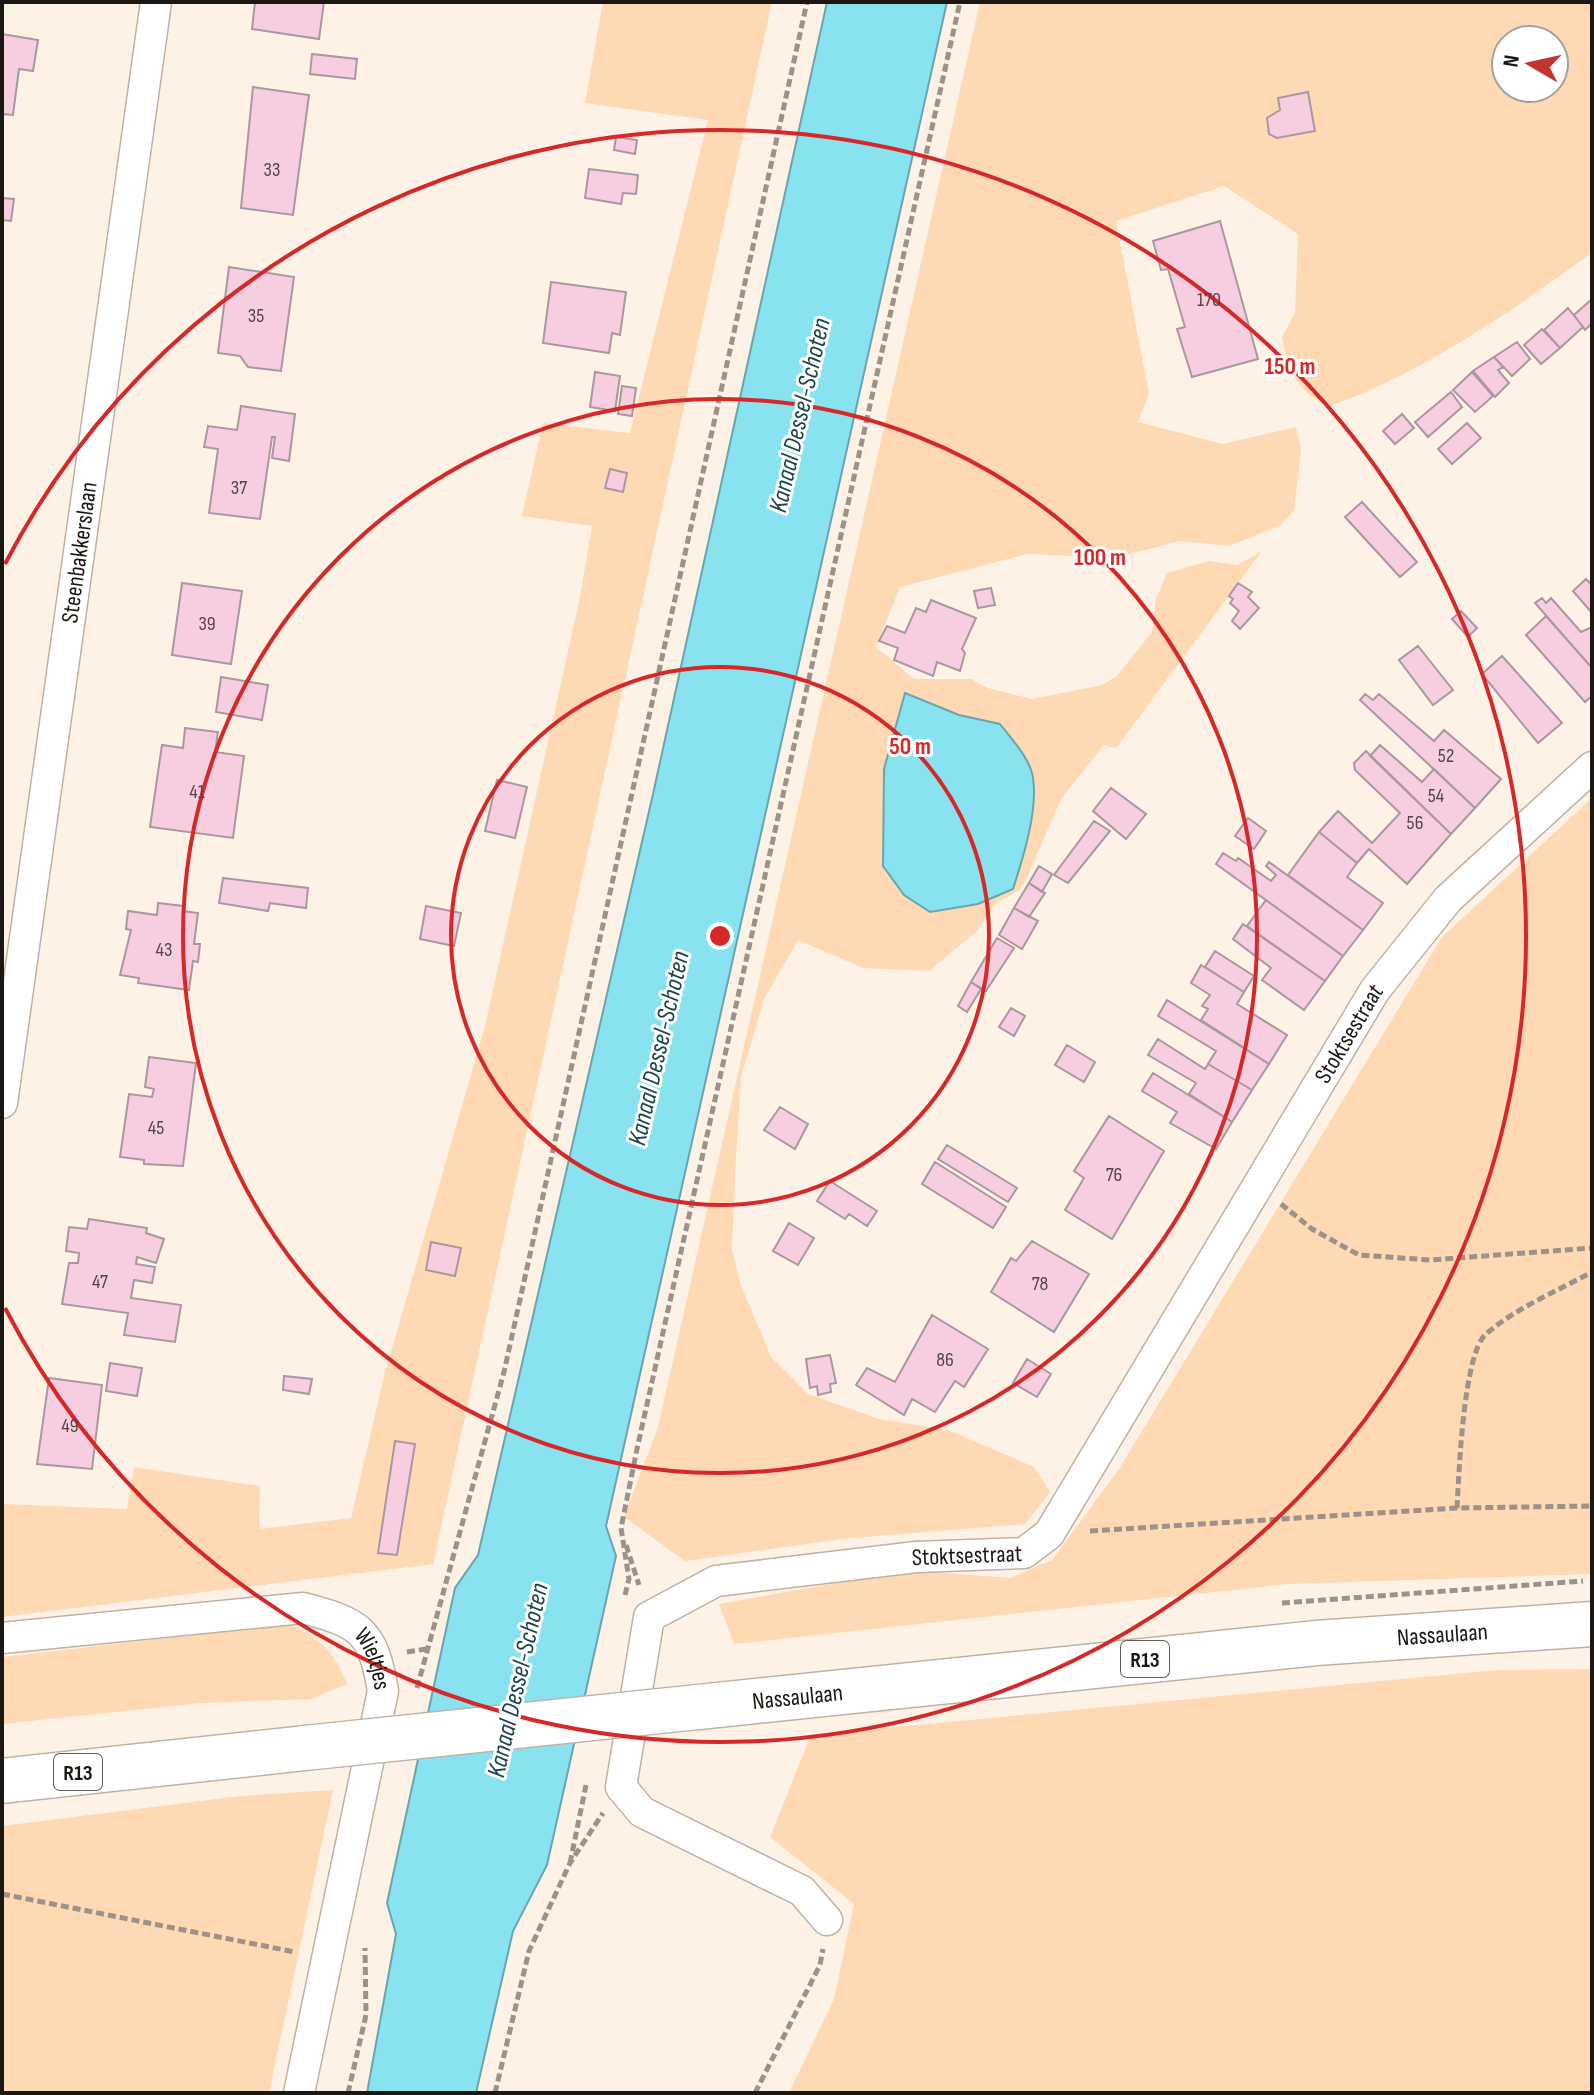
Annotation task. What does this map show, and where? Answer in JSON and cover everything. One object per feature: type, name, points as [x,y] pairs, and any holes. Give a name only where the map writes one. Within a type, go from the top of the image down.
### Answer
[{"type":"main road","name":"Nassaulaan","points":[[2,1781],[1316,1643],[1592,1624]]},
{"type":"street","name":"Steenbakkerslaan","points":[[2,1103],[156,2]]},
{"type":"street","name":"Stoktsestraat","points":[[649,1617],[716,1581],[916,1557],[1024,1553],[1049,1534],[1375,990],[1448,899],[1592,767]]},
{"type":"street","name":"Wieltjes","points":[[2,1638],[303,1608],[350,1621],[377,1655],[383,1691],[299,2093]]},
{"type":"street","points":[[649,1617],[621,1787],[642,1812],[802,1891],[827,1920]]},
{"type":"path","points":[[426,1649],[504,1372],[807,2]]},
{"type":"path","points":[[649,1617],[621,1528],[960,2]]},
{"type":"path","points":[[1256,1184],[1312,1229],[1359,1255],[1430,1260],[1592,1248]]},
{"type":"path","points":[[1457,1508],[1460,1447],[1472,1361],[1483,1336],[1592,1272]]},
{"type":"path","points":[[1049,1534],[1457,1508],[1592,1506]]},
{"type":"path","points":[[495,2093],[529,1951],[570,1863],[621,1787]]},
{"type":"path","points":[[2,1894],[327,1958]]},
{"type":"path","points":[[755,2093],[820,1965],[827,1920]]},
{"type":"shaded area","points":[[603,2],[772,2],[433,1564],[2,1617],[2,1504],[127,1509],[134,1467],[260,1486],[259,1529],[351,1518],[384,1376],[485,1026],[580,597],[592,526],[522,516],[543,423],[630,433],[708,120],[585,103]]},
{"type":"shaded area","points":[[980,2],[1592,2],[1592,253],[1466,339],[1399,376],[1330,406],[1309,394],[1296,379],[1287,360],[1282,337],[1295,313],[1298,234],[1224,186],[1116,221],[1149,394],[1138,422],[1223,444],[1296,427],[1301,450],[1294,510],[1281,525],[1229,546],[1180,541],[1114,558],[1028,554],[900,587],[876,647],[914,679],[971,679],[988,688],[1032,699],[1102,685],[1116,677],[1152,632],[1156,599],[1167,573],[1209,561],[1237,565],[1262,551],[1116,748],[1104,745],[1061,799],[1025,882],[1018,891],[996,903],[976,932],[929,971],[863,968],[798,940],[764,999],[741,1077],[732,1248],[740,1283],[771,1357],[808,1394],[879,1419],[948,1430],[1034,1467],[1050,1492],[1025,1524],[842,1539],[685,1561],[624,1517],[658,1427]],"holes":[[[905,693],[959,715],[1000,724],[1033,776],[1027,846],[884,769]]]},
{"type":"shaded area","points":[[1592,798],[1592,1574],[1287,1584],[734,1644],[719,1604],[909,1570],[1010,1578],[1052,1560],[1119,1469],[1442,937]]},
{"type":"shaded area","points":[[290,1624],[325,1648],[347,1684],[311,1699],[201,1703],[2,1724],[2,1657]]},
{"type":"shaded area","points":[[1592,1669],[1592,2093],[789,2093],[834,1999],[854,1904],[770,1837],[811,1735],[1497,1670]]},
{"type":"shaded area","points":[[333,1790],[269,2093],[2,2093],[2,1826],[240,1796]]},
{"type":"water","name":"Kanaal Dessel-Schoten","points":[[827,2],[947,2],[606,1526],[616,1556],[547,1865],[513,1931],[476,2093],[367,2093],[396,1934],[387,1903],[455,1588],[478,1555],[653,794]]},
{"type":"water","points":[[905,693],[959,715],[1000,724],[1025,757],[1033,778],[1033,805],[1029,834],[1013,889],[978,904],[930,912],[904,895],[883,866],[884,769]]},
{"type":"building","points":[[255,2],[324,2],[319,39],[252,29]]},
{"type":"building","points":[[2,34],[38,40],[33,71],[19,69],[13,115],[2,114]]},
{"type":"building","points":[[312,54],[357,59],[355,79],[310,74]]},
{"type":"building","points":[[253,87],[309,95],[293,215],[241,208]]},
{"type":"building","points":[[1308,92],[1315,131],[1277,138],[1269,134],[1267,118],[1280,110],[1278,98]]},
{"type":"building","points":[[616,137],[637,140],[635,154],[614,150]]},
{"type":"building","points":[[589,169],[638,175],[636,194],[623,193],[621,204],[585,198]]},
{"type":"building","points":[[2,198],[14,199],[11,221],[2,220]]},
{"type":"building","points":[[1220,221],[1258,359],[1192,377],[1177,329],[1185,327],[1168,269],[1161,270],[1153,241]]},
{"type":"building","points":[[229,267],[294,277],[281,371],[248,367],[240,356],[218,353]]},
{"type":"building","points":[[551,282],[626,292],[620,335],[612,333],[609,353],[543,343]]},
{"type":"building","points":[[1592,299],[1592,323],[1585,330],[1574,315]]},
{"type":"building","points":[[1568,308],[1583,327],[1560,348],[1544,330]]},
{"type":"building","points":[[1542,329],[1560,348],[1541,364],[1524,345]]},
{"type":"building","points":[[1517,342],[1530,359],[1512,376],[1494,357]]},
{"type":"building","points":[[1494,357],[1503,367],[1498,370],[1509,383],[1495,397],[1473,371]]},
{"type":"building","points":[[595,372],[620,376],[615,411],[590,407]]},
{"type":"building","points":[[1472,372],[1493,396],[1475,412],[1453,390]]},
{"type":"building","points":[[622,386],[636,388],[632,416],[618,414]]},
{"type":"building","points":[[1451,392],[1462,407],[1428,437],[1415,422]]},
{"type":"building","points":[[241,406],[295,414],[289,461],[272,458],[275,437],[272,437],[260,519],[209,513],[218,449],[204,447],[208,426],[237,430]]},
{"type":"building","points":[[1402,414],[1414,428],[1395,444],[1383,431]]},
{"type":"building","points":[[1467,423],[1481,438],[1452,464],[1438,449]]},
{"type":"building","points":[[610,469],[627,473],[623,492],[605,488]]},
{"type":"building","points":[[1362,502],[1417,562],[1400,577],[1345,517]]},
{"type":"building","points":[[1586,579],[1592,585],[1592,613],[1573,591]]},
{"type":"building","points":[[182,583],[242,591],[231,664],[172,655]]},
{"type":"building","points":[[1238,583],[1252,592],[1248,597],[1259,608],[1240,629],[1232,621],[1239,611],[1230,603],[1233,599],[1229,596]]},
{"type":"building","points":[[991,588],[995,605],[978,608],[974,591]]},
{"type":"building","points":[[1542,598],[1546,603],[1551,598],[1581,632],[1592,627],[1592,668],[1535,603]]},
{"type":"building","points":[[931,600],[976,618],[962,649],[965,653],[960,671],[937,662],[933,676],[894,660],[898,648],[879,641],[887,626],[905,633],[916,608],[926,612]]},
{"type":"building","points":[[1461,611],[1477,628],[1468,637],[1452,619]]},
{"type":"building","points":[[1546,616],[1592,668],[1592,696],[1585,702],[1526,635]]},
{"type":"building","points":[[1418,646],[1453,690],[1433,705],[1399,660]]},
{"type":"building","points":[[1502,656],[1562,723],[1538,743],[1482,674]]},
{"type":"building","points":[[221,677],[268,685],[262,720],[216,712]]},
{"type":"building","points":[[1365,694],[1373,700],[1379,694],[1434,741],[1444,730],[1501,779],[1475,808],[1360,700]]},
{"type":"building","points":[[185,728],[218,732],[215,752],[244,756],[233,838],[150,827],[162,745],[183,748]]},
{"type":"building","points":[[1380,745],[1422,782],[1434,769],[1475,808],[1451,834],[1370,756]]},
{"type":"building","points":[[1366,751],[1451,834],[1407,884],[1369,849],[1357,863],[1319,832],[1338,811],[1372,843],[1400,813],[1355,770],[1354,763]]},
{"type":"building","points":[[497,780],[527,787],[515,838],[485,831]]},
{"type":"building","points":[[1111,788],[1146,814],[1126,839],[1093,811]]},
{"type":"building","points":[[1248,818],[1266,831],[1254,849],[1235,836]]},
{"type":"building","points":[[1094,821],[1110,831],[1068,883],[1054,875]]},
{"type":"building","points":[[1319,832],[1357,863],[1347,877],[1383,903],[1363,930],[1288,875]]},
{"type":"building","points":[[1223,853],[1236,861],[1238,858],[1271,881],[1276,875],[1266,866],[1269,862],[1363,930],[1343,956],[1216,864]]},
{"type":"building","points":[[1039,866],[1052,874],[1042,892],[1029,883]]},
{"type":"building","points":[[223,878],[308,888],[306,908],[270,903],[268,911],[219,903]]},
{"type":"building","points":[[1029,883],[1045,893],[1029,917],[1014,908]]},
{"type":"building","points":[[1266,900],[1343,956],[1325,981],[1247,926]]},
{"type":"building","points":[[158,903],[183,906],[183,911],[198,913],[194,944],[200,944],[198,962],[193,961],[189,990],[138,983],[139,978],[120,975],[131,930],[126,929],[128,911],[157,915]]},
{"type":"building","points":[[426,906],[461,913],[454,946],[420,939]]},
{"type":"building","points":[[1014,908],[1038,921],[1022,949],[999,935]]},
{"type":"building","points":[[1243,924],[1325,981],[1304,1010],[1262,980],[1271,968],[1233,939]]},
{"type":"building","points":[[997,938],[1014,948],[986,991],[971,982]]},
{"type":"building","points":[[1215,951],[1254,976],[1244,992],[1205,967]]},
{"type":"building","points":[[1201,965],[1244,992],[1237,1004],[1287,1035],[1269,1064],[1201,1020],[1208,1009],[1202,1006],[1210,995],[1191,983]]},
{"type":"building","points":[[971,982],[981,989],[967,1012],[958,1006]]},
{"type":"building","points":[[1167,1000],[1269,1064],[1252,1090],[1208,1064],[1216,1051],[1158,1016]]},
{"type":"building","points":[[1011,1008],[1025,1016],[1014,1036],[999,1027]]},
{"type":"building","points":[[1158,1039],[1205,1069],[1208,1064],[1252,1090],[1232,1122],[1189,1094],[1196,1083],[1148,1055]]},
{"type":"building","points":[[1067,1045],[1095,1062],[1084,1082],[1055,1065]]},
{"type":"building","points":[[149,1057],[196,1063],[183,1166],[144,1164],[144,1160],[120,1157],[129,1094],[152,1097],[154,1089],[145,1087]]},
{"type":"building","points":[[1153,1073],[1232,1122],[1216,1149],[1170,1123],[1177,1112],[1142,1091]]},
{"type":"building","points":[[780,1107],[808,1124],[795,1149],[764,1130]]},
{"type":"building","points":[[1109,1116],[1164,1151],[1112,1239],[1065,1210],[1084,1178],[1074,1171]]},
{"type":"building","points":[[947,1145],[1017,1188],[1008,1202],[938,1159]]},
{"type":"building","points":[[935,1162],[1006,1207],[993,1228],[922,1184]]},
{"type":"building","points":[[830,1181],[877,1211],[867,1226],[849,1214],[845,1219],[817,1201]]},
{"type":"building","points":[[89,1219],[147,1228],[146,1233],[164,1239],[156,1263],[137,1257],[136,1264],[155,1267],[152,1283],[134,1280],[131,1298],[181,1305],[175,1342],[124,1335],[128,1313],[62,1304],[69,1263],[78,1263],[79,1253],[66,1251],[69,1227],[87,1229]]},
{"type":"building","points":[[789,1223],[814,1238],[798,1265],[773,1251]]},
{"type":"building","points":[[1032,1241],[1089,1274],[1054,1332],[991,1292],[1011,1258],[1016,1261]]},
{"type":"building","points":[[431,1242],[461,1248],[455,1276],[426,1270]]},
{"type":"building","points":[[932,1315],[988,1349],[964,1387],[955,1381],[935,1412],[912,1399],[904,1415],[856,1385],[867,1368],[895,1382]]},
{"type":"building","points":[[830,1355],[836,1383],[830,1384],[831,1392],[818,1395],[817,1386],[810,1388],[806,1359]]},
{"type":"building","points":[[1027,1359],[1051,1374],[1037,1397],[1013,1383]]},
{"type":"building","points":[[110,1363],[142,1368],[137,1396],[106,1391]]},
{"type":"building","points":[[284,1376],[312,1379],[309,1394],[283,1390]]},
{"type":"building","points":[[49,1378],[102,1385],[92,1469],[37,1464]]},
{"type":"building","points":[[395,1441],[415,1444],[397,1555],[378,1553]]}]
